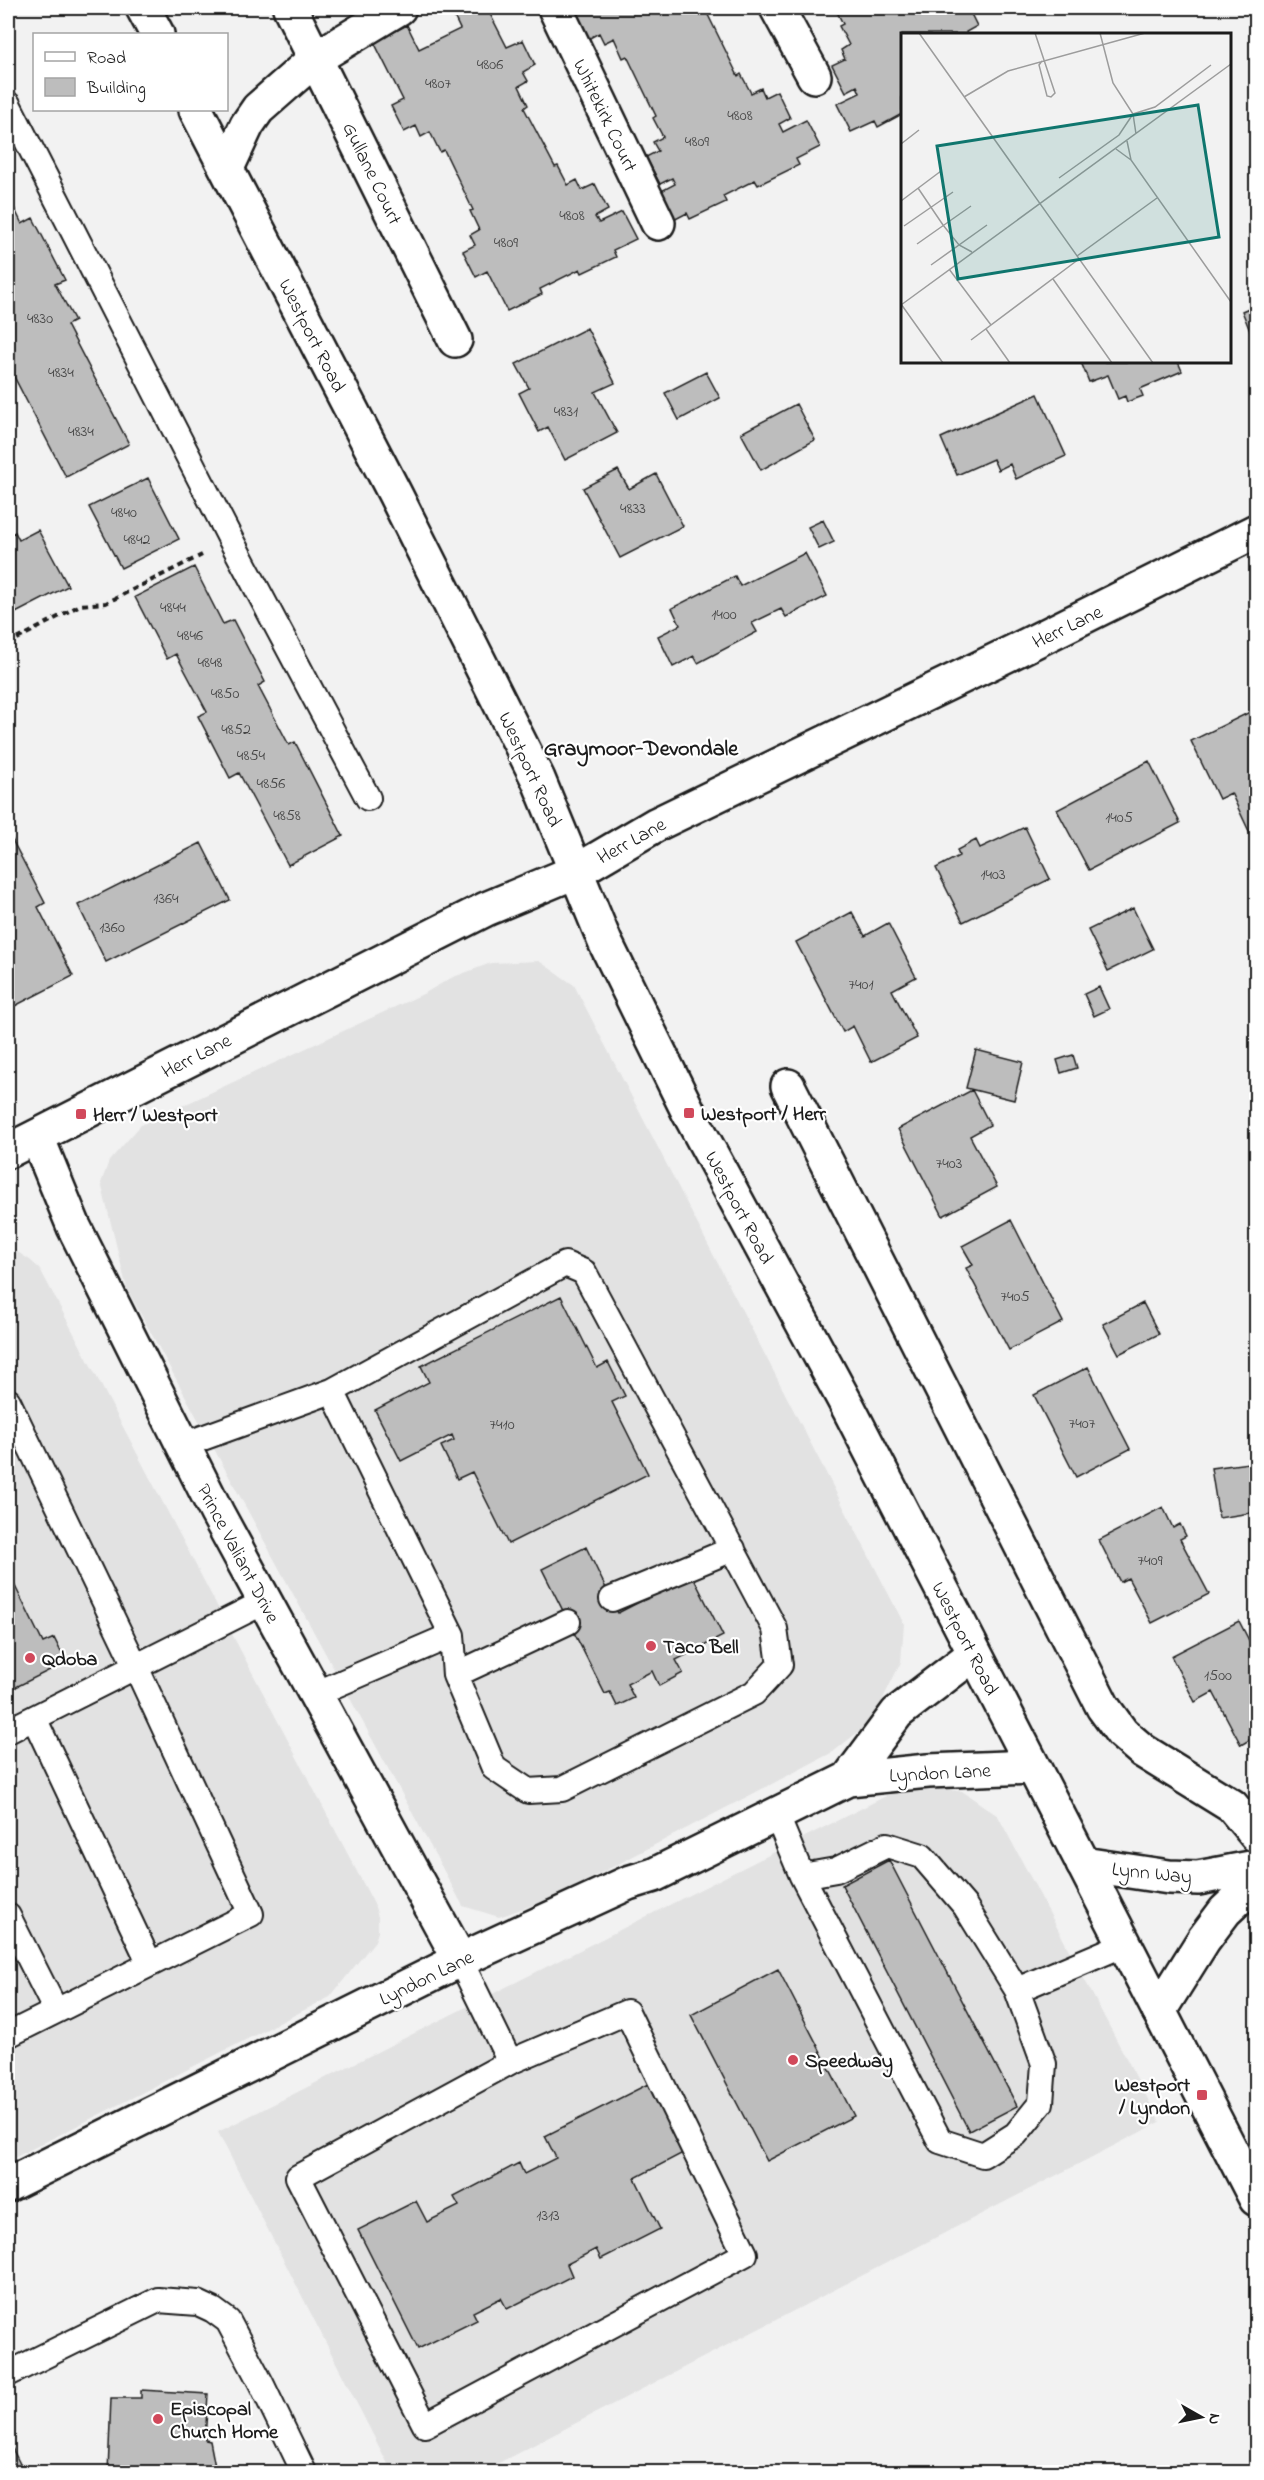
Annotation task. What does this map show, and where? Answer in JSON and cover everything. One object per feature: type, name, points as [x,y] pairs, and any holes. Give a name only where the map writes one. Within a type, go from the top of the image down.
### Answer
[{"type":"street","points":[[143,8],[156,33]]},
{"type":"street","name":"Gullane Court","points":[[290,8],[455,340]]},
{"type":"street","points":[[227,168],[247,125],[258,109],[316,58],[399,8]]},
{"type":"street","name":"Whitekirk Court","points":[[555,8],[658,223]]},
{"type":"street","points":[[777,8],[814,76]]},
{"type":"street","name":"Westport Road","points":[[197,111],[395,494],[538,779],[605,942],[689,1113],[849,1409],[1257,2199]]},
{"type":"street","name":"Herr Lane","points":[[15,1146],[486,909],[577,871],[657,824],[1032,643],[1257,531]]},
{"type":"street","points":[[788,1086],[1103,1707],[1122,1732],[1143,1751],[1232,1806],[1257,1835]]},
{"type":"street","name":"Prince Valiant Drive","points":[[15,1146],[74,1227],[264,1602],[460,1960]]},
{"type":"street","name":"Lyndon Lane","points":[[848,1779],[897,1713],[974,1654]]},
{"type":"street","name":"Lyndon Lane","points":[[8,2186],[460,1960],[628,1883],[654,1875],[848,1779],[928,1771],[1032,1767]]},
{"type":"street","name":"Lynn Way","points":[[1083,1864],[1169,1877],[1198,1878],[1257,1866]]},
{"type":"street","points":[[1159,2011],[1218,1920],[1257,1882]]},
{"type":"lane","points":[[8,104],[231,540],[368,798]]},
{"type":"lane","points":[[183,1445],[332,1391],[565,1264],[584,1272],[734,1549],[775,1629],[780,1665],[754,1693],[561,1790],[528,1791],[494,1768],[455,1675],[452,1635],[332,1391]]},
{"type":"lane","points":[[8,1401],[136,1666],[251,1914],[8,2035]]},
{"type":"lane","points":[[612,1599],[734,1549]]},
{"type":"lane","points":[[8,1731],[264,1602]]},
{"type":"lane","points":[[455,1675],[568,1622]]},
{"type":"lane","points":[[315,1694],[452,1635]]},
{"type":"lane","points":[[33,1718],[150,1964]]},
{"type":"lane","points":[[776,1814],[802,1876],[940,2141],[983,2155],[1016,2134],[1041,2103],[1044,2064],[1017,1990],[964,1906],[922,1857],[887,1845],[836,1870],[802,1876]]},
{"type":"lane","points":[[8,1916],[56,2011]]},
{"type":"lane","points":[[1017,1990],[1125,1944]]},
{"type":"lane","points":[[460,1960],[510,2062]]},
{"type":"lane","points":[[627,2012],[745,2254],[425,2425],[298,2177],[510,2062],[627,2012]]},
{"type":"lane","points":[[8,2374],[158,2300],[198,2303],[228,2321],[239,2338],[304,2472]]},
{"type":"path","points":[[8,644],[80,605],[106,603],[212,550]]},
{"type":"shaded area","points":[[539,961],[574,985],[904,1624],[901,1662],[872,1721],[833,1752],[553,1898],[499,1917],[463,1906],[127,1289],[101,1183],[109,1161],[141,1125],[425,993],[451,978],[491,963]]},
{"type":"shaded area","points":[[8,1246],[40,1269],[374,1904],[378,1917],[378,1932],[375,1941],[330,1997],[8,2161]]},
{"type":"shaded area","points":[[938,1789],[962,1791],[998,1816],[1160,2122],[481,2472],[392,2472],[218,2132],[894,1792]]},
{"type":"building","points":[[450,8],[487,8],[507,47],[523,40],[535,65],[523,72],[528,81],[519,86],[528,105],[524,108],[555,167],[558,166],[568,185],[577,180],[582,190],[595,184],[608,210],[595,217],[599,223],[622,212],[636,239],[613,250],[616,257],[582,273],[580,269],[540,289],[542,294],[507,311],[487,271],[476,277],[463,251],[475,245],[470,235],[479,230],[470,211],[473,210],[444,150],[440,152],[430,132],[421,137],[416,126],[404,132],[391,106],[403,100],[374,42],[407,25],[419,49],[460,29]]},
{"type":"building","points":[[584,8],[707,8],[710,13],[708,15],[738,76],[741,74],[751,93],[761,88],[765,97],[777,91],[790,118],[779,124],[783,132],[806,120],[820,147],[796,159],[799,165],[758,185],[755,180],[723,196],[726,202],[690,219],[687,213],[666,224],[652,196],[675,184],[672,178],[660,184],[646,157],[658,151],[653,142],[663,137],[653,118],[656,116],[627,56],[623,58],[614,38],[604,43],[599,33],[588,39],[574,13]]},
{"type":"building","points":[[835,8],[968,8],[977,26],[966,33],[901,33],[901,115],[878,127],[875,121],[851,132],[837,104],[860,93],[857,86],[846,92],[832,65],[845,59],[841,50],[849,45],[839,26],[843,24]]},
{"type":"building","points":[[8,195],[22,224],[33,218],[65,280],[55,284],[75,321],[67,325],[129,444],[66,477],[8,365],[8,355],[11,354],[8,347]]},
{"type":"building","points":[[1256,305],[1256,346],[1242,311]]},
{"type":"building","points":[[587,328],[615,383],[595,392],[617,433],[565,460],[548,427],[539,432],[519,393],[529,388],[516,364]]},
{"type":"building","points":[[1081,363],[1178,363],[1182,371],[1140,389],[1143,396],[1127,402],[1125,396],[1118,399],[1108,375],[1089,382]]},
{"type":"building","points":[[706,372],[720,398],[679,420],[665,393]]},
{"type":"building","points":[[1038,394],[1066,456],[1016,479],[1010,464],[998,470],[993,459],[957,475],[941,438]]},
{"type":"building","points":[[796,404],[815,440],[761,470],[741,433]]},
{"type":"building","points":[[618,470],[629,489],[656,474],[683,526],[620,558],[583,488]]},
{"type":"building","points":[[148,478],[179,539],[121,568],[89,507]]},
{"type":"building","points":[[823,520],[834,542],[819,549],[808,527]]},
{"type":"building","points":[[38,530],[68,586],[8,617],[8,536],[15,532],[19,540]]},
{"type":"building","points":[[805,553],[827,596],[786,617],[781,609],[752,623],[757,632],[698,663],[694,656],[673,667],[658,636],[680,625],[672,608],[735,576],[740,586]]},
{"type":"building","points":[[194,567],[223,624],[233,620],[265,682],[258,686],[289,745],[295,742],[343,836],[288,865],[239,773],[230,778],[198,716],[207,712],[176,654],[167,659],[135,597]]},
{"type":"building","points":[[1256,709],[1256,846],[1231,793],[1219,799],[1191,741]]},
{"type":"building","points":[[1149,761],[1180,823],[1089,870],[1057,810]]},
{"type":"building","points":[[1025,827],[1050,879],[963,922],[936,868],[959,856],[957,850],[976,840],[980,848]]},
{"type":"building","points":[[8,832],[45,903],[38,907],[73,976],[11,1008],[8,1002]]},
{"type":"building","points":[[201,843],[230,900],[106,962],[78,905]]},
{"type":"building","points":[[1133,908],[1153,949],[1108,971],[1088,930]]},
{"type":"building","points":[[852,912],[865,936],[888,923],[916,977],[892,990],[917,1038],[871,1062],[853,1026],[843,1032],[796,942]]},
{"type":"building","points":[[1099,987],[1109,1009],[1094,1016],[1084,994]]},
{"type":"building","points":[[976,1050],[1023,1062],[1014,1100],[966,1088]]},
{"type":"building","points":[[1073,1055],[1077,1068],[1061,1073],[1057,1060]]},
{"type":"building","points":[[972,1090],[990,1125],[970,1136],[997,1187],[943,1216],[898,1129]]},
{"type":"building","points":[[1011,1220],[1063,1322],[1009,1350],[966,1268],[973,1265],[962,1246]]},
{"type":"building","points":[[561,1296],[597,1368],[608,1362],[625,1396],[612,1402],[648,1474],[508,1544],[472,1472],[457,1479],[441,1446],[454,1440],[452,1435],[401,1461],[375,1410],[429,1382],[421,1366]]},
{"type":"building","points":[[1143,1303],[1159,1334],[1119,1354],[1103,1324]]},
{"type":"building","points":[[1088,1367],[1130,1449],[1076,1477],[1034,1395]]},
{"type":"building","points":[[1256,1462],[1256,1512],[1219,1518],[1211,1468]]},
{"type":"building","points":[[1163,1507],[1173,1528],[1180,1524],[1186,1536],[1180,1539],[1209,1594],[1152,1623],[1128,1578],[1120,1582],[1099,1540]]},
{"type":"building","points":[[586,1547],[618,1613],[692,1575],[723,1636],[676,1660],[683,1673],[659,1686],[652,1671],[627,1684],[634,1698],[617,1706],[610,1692],[605,1694],[542,1569]]},
{"type":"building","points":[[8,1572],[43,1643],[54,1638],[66,1662],[8,1691]]},
{"type":"building","points":[[1239,1621],[1256,1654],[1256,1736],[1241,1745],[1213,1692],[1195,1702],[1171,1656]]},
{"type":"building","points":[[889,1860],[1017,2106],[969,2131],[842,1885]]},
{"type":"building","points":[[778,1969],[854,2116],[767,2161],[691,2015]]},
{"type":"building","points":[[648,2084],[683,2153],[635,2178],[660,2229],[601,2259],[596,2249],[567,2264],[572,2276],[507,2309],[501,2298],[473,2312],[477,2320],[418,2349],[358,2230],[416,2201],[427,2222],[459,2206],[454,2197],[519,2163],[524,2174],[556,2158],[545,2136]]},
{"type":"building","name":"Episcopal Church Home","points":[[141,2390],[208,2394],[205,2440],[210,2441],[216,2472],[108,2472],[111,2398],[141,2398]]},
{"type":"building","points":[[8,2440],[24,2472],[8,2472]]},
{"type":"place","name":"Westport / Herr","points":[[689,1113]]},
{"type":"place","name":"Herr / Westport","points":[[81,1114]]},
{"type":"place","name":"Taco Bell","points":[[651,1646]]},
{"type":"place","name":"Qdoba","points":[[30,1658]]},
{"type":"place","name":"Speedway","points":[[793,2060]]},
{"type":"place","name":"Westport / Lyndon","points":[[1202,2095]]},
{"type":"place","name":"Episcopal Church Home","points":[[158,2419]]},
{"type":"district","name":"Graymoor-Devondale","points":[[641,747]]}]
